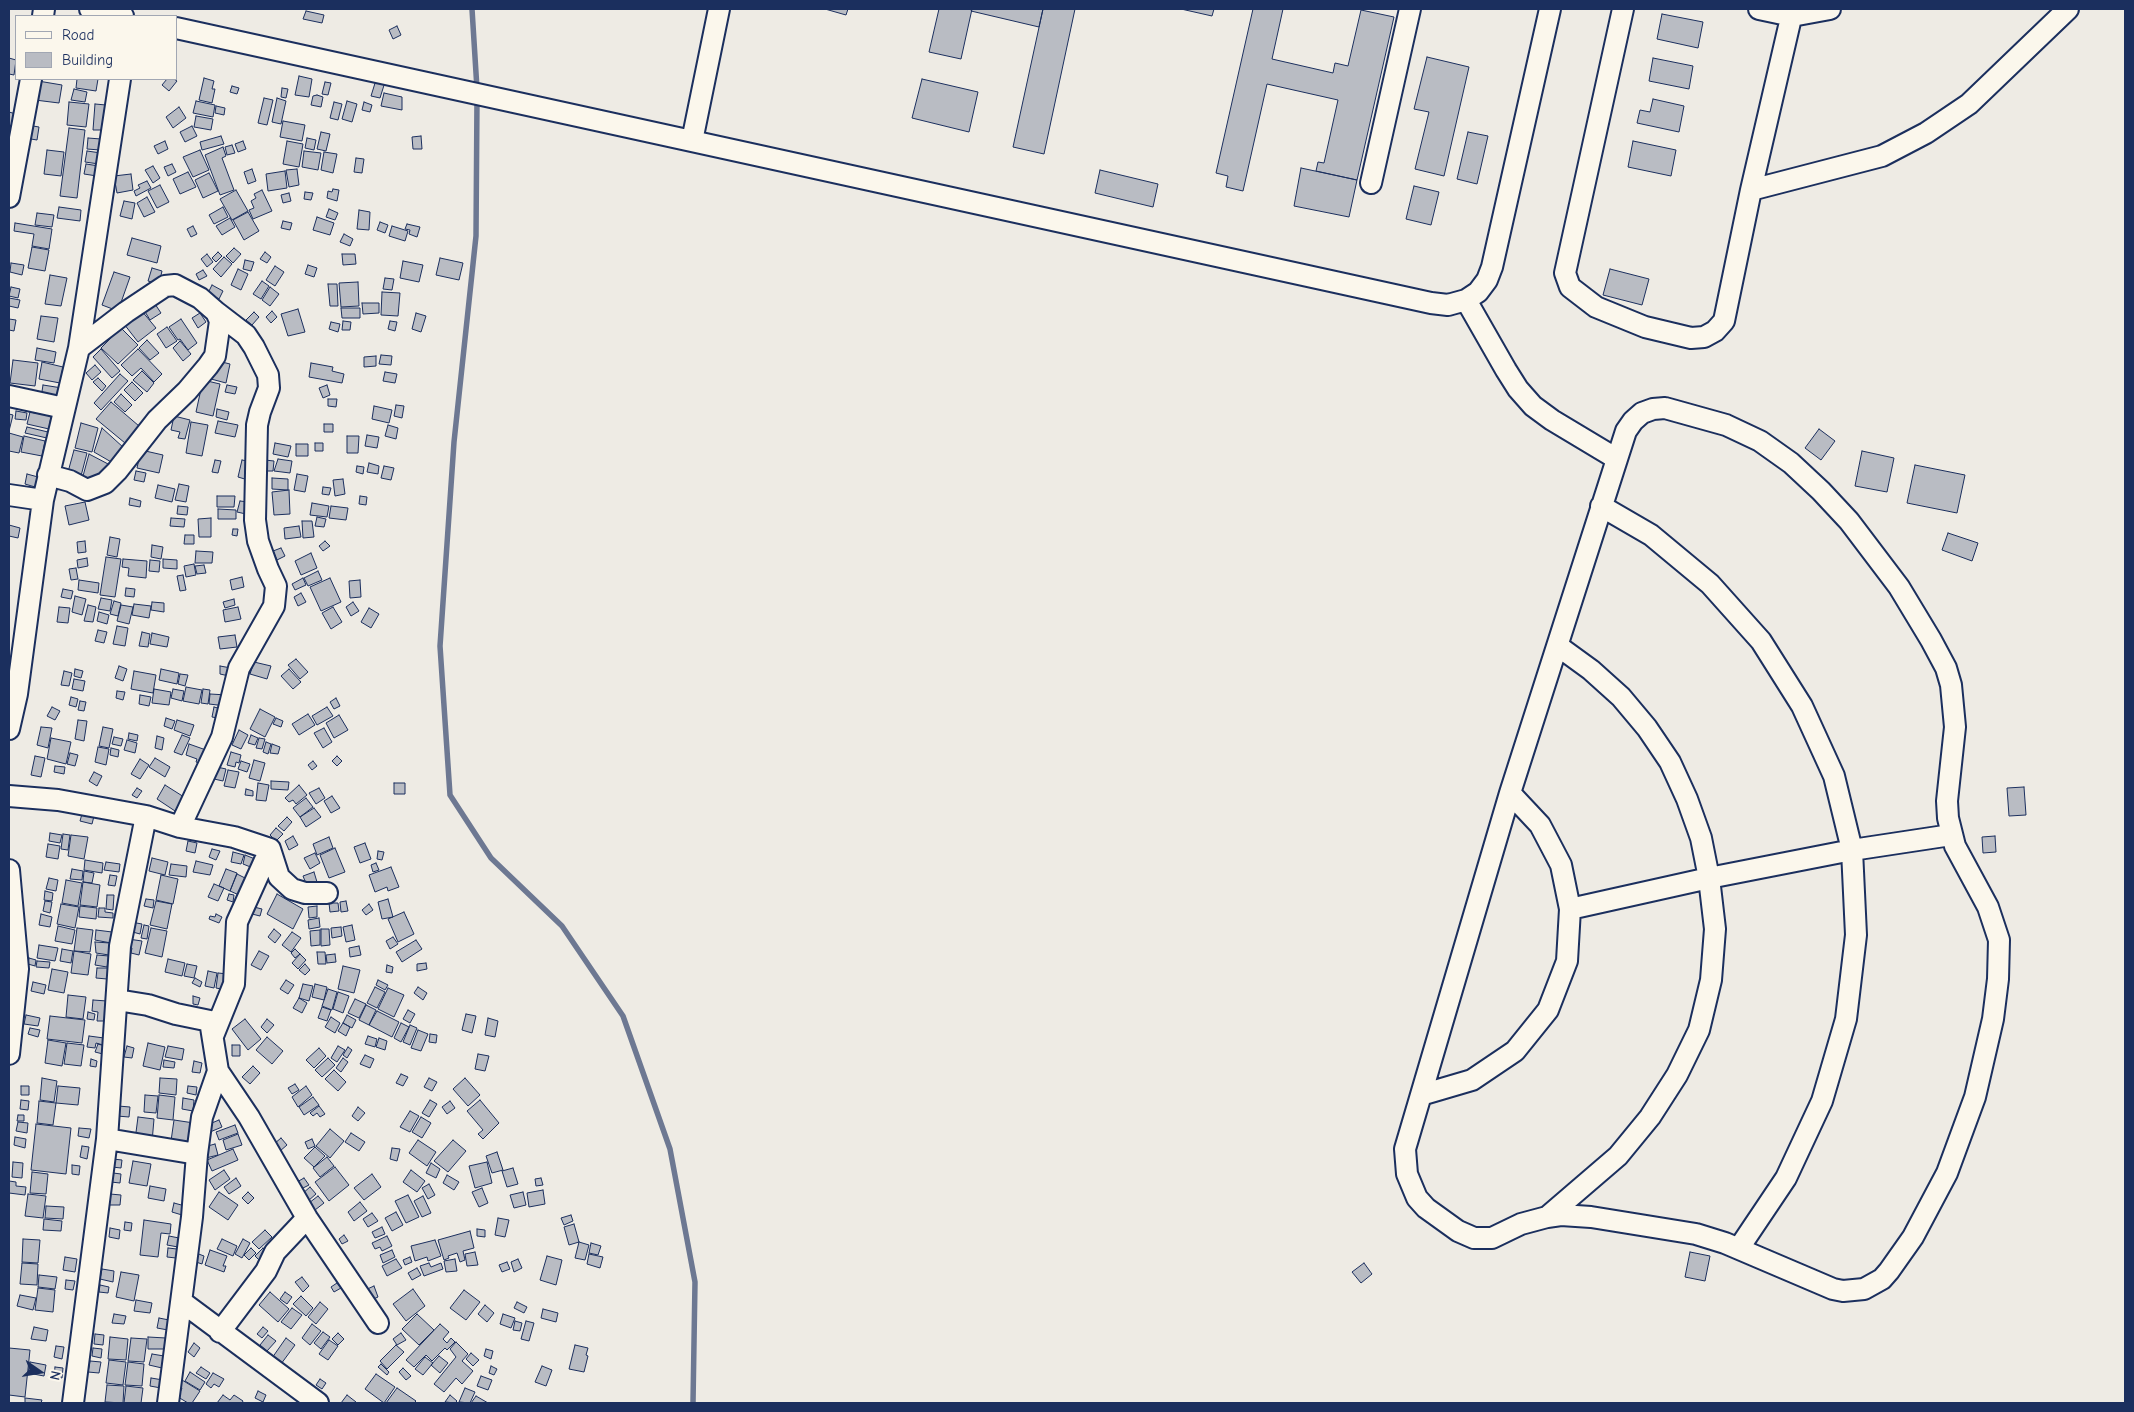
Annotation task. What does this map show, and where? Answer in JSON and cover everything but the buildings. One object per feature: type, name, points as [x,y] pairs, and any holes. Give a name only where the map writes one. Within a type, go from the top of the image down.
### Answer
[{"type":"street","points":[[90,9],[117,15]]},
{"type":"street","points":[[692,141],[719,9]]},
{"type":"street","points":[[1370,183],[1410,9]]},
{"type":"street","points":[[178,28],[1431,303],[1448,305],[1466,300],[1478,292],[1487,280],[1492,267],[1550,9]]},
{"type":"street","points":[[1623,9],[1565,273],[1570,287],[1596,307],[1645,326],[1691,338],[1704,337],[1716,331],[1724,321],[1751,190],[1793,12]]},
{"type":"street","points":[[1759,9],[1793,12],[1830,9]]},
{"type":"street","points":[[1751,190],[1882,156],[1926,133],[1969,104],[2068,9]]},
{"type":"street","points":[[9,197],[31,80]]},
{"type":"street","points":[[9,729],[43,500],[79,348],[120,80]]},
{"type":"street","points":[[79,348],[126,312],[165,286],[175,285],[200,298],[246,335],[268,375],[269,388],[257,425],[255,520],[258,541],[276,586],[274,606],[239,668],[222,737],[180,827]]},
{"type":"street","points":[[1466,300],[1518,390],[1552,420],[1617,458]]},
{"type":"street","points":[[48,475],[70,481],[87,490],[105,483],[117,471],[157,420],[187,391],[215,356],[220,321],[216,312]]},
{"type":"street","points":[[9,396],[64,408]]},
{"type":"street","points":[[1665,408],[1707,419],[1743,432],[1776,451],[1821,491],[1849,521],[1899,587],[1946,668],[1951,685],[1955,727],[1947,802],[1951,834],[1960,857],[1982,893],[1994,923],[1998,940],[1998,979],[1990,1035],[1975,1097],[1962,1136],[1931,1205],[1913,1236],[1882,1279],[1864,1289],[1848,1291],[1833,1289],[1738,1248],[1696,1234],[1591,1217],[1561,1215],[1547,1217],[1521,1224],[1500,1235],[1483,1239],[1465,1235],[1426,1208],[1411,1187],[1405,1162],[1405,1149],[1510,793],[1617,458],[1626,431],[1633,421],[1642,413],[1653,409],[1665,408]]},
{"type":"street","points":[[9,495],[43,500]]},
{"type":"street","points":[[1602,506],[1651,535],[1710,584],[1760,642],[1802,706],[1834,776],[1852,850],[1856,934],[1846,1019],[1822,1101],[1790,1169],[1738,1248]]},
{"type":"street","points":[[1547,1217],[1618,1156],[1650,1117],[1681,1068],[1699,1030],[1711,980],[1714,929],[1709,878],[1698,830],[1687,799],[1670,762],[1647,728],[1621,697],[1591,670],[1558,646]]},
{"type":"street","points":[[1421,1095],[1472,1080],[1515,1051],[1548,1010],[1567,961],[1570,909],[1561,865],[1540,825],[1510,793]]},
{"type":"street","points":[[9,796],[58,800],[146,816],[180,827],[234,837],[270,849]]},
{"type":"street","points":[[73,1403],[107,1139],[120,946],[146,816]]},
{"type":"street","points":[[1570,909],[1709,878],[1852,850],[1951,834]]},
{"type":"street","points":[[270,849],[279,877],[292,889],[304,893],[327,893]]},
{"type":"street","points":[[213,1036],[234,984],[236,922],[270,849]]},
{"type":"street","points":[[9,870],[18,969],[9,1054]]},
{"type":"street","points":[[117,1000],[148,1005],[176,1014],[210,1021],[218,1071],[249,1117],[307,1218],[378,1323]]},
{"type":"street","points":[[168,1403],[172,1360],[182,1302],[202,1117],[218,1071]]},
{"type":"street","points":[[107,1139],[197,1154]]},
{"type":"street","points":[[220,1332],[266,1272],[275,1252],[307,1218]]},
{"type":"street","points":[[182,1302],[318,1403]]},
{"type":"waterway","points":[[472,9],[477,89]]},
{"type":"waterway","points":[[477,98],[476,236],[454,442],[440,646],[450,795],[491,858],[562,926],[623,1016],[670,1149],[695,1282],[693,1403]]}]
